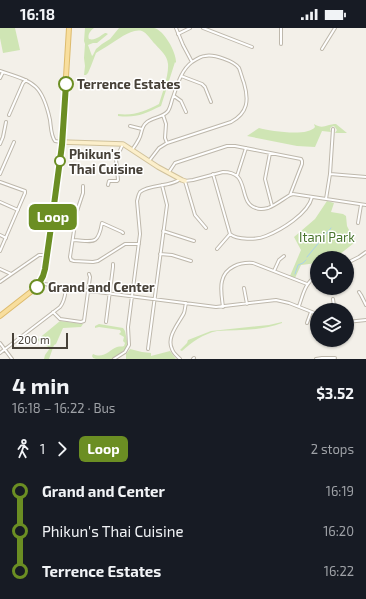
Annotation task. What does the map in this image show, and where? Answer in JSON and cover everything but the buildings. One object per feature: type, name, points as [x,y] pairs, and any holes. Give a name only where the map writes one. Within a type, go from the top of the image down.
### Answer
[{"type":"main road","points":[[0,316],[29,294],[39,283],[45,269],[62,142],[69,28]]},
{"type":"street","points":[[176,28],[192,62]]},
{"type":"street","points":[[178,34],[190,28]]},
{"type":"street","points":[[203,28],[252,47]]},
{"type":"street","points":[[281,28],[281,44]]},
{"type":"street","points":[[322,49],[336,28]]},
{"type":"street","points":[[132,150],[139,140],[146,122],[163,115],[168,110],[184,69],[192,62],[202,56],[207,55],[230,61],[235,64],[241,73],[247,98],[245,108],[242,113],[235,120],[230,122],[167,142],[159,148],[149,162]]},
{"type":"street","points":[[0,78],[1,71],[26,80],[40,90],[45,102],[54,140],[57,142],[124,144],[149,162],[185,181],[213,174],[229,172],[237,176],[247,202],[250,206],[255,208],[267,208],[290,195],[296,194],[366,205]]},
{"type":"street","points":[[181,76],[202,84],[211,102]]},
{"type":"street","points":[[9,115],[23,83],[26,80]]},
{"type":"street","points":[[174,96],[181,101],[186,112]]},
{"type":"street","points":[[163,115],[166,124],[165,138],[167,142]]},
{"type":"street","points":[[0,144],[6,122]]},
{"type":"street","points":[[130,126],[142,129]]},
{"type":"street","points":[[326,199],[330,174],[333,129]]},
{"type":"street","points":[[0,174],[14,142]]},
{"type":"street","points":[[108,185],[109,181],[118,180],[116,160],[124,144]]},
{"type":"street","points":[[168,173],[175,163],[231,145],[301,159],[302,164],[290,195]]},
{"type":"street","points":[[237,176],[246,148]]},
{"type":"street","points":[[270,153],[265,182],[272,206]]},
{"type":"street","points":[[213,174],[230,234],[231,236],[242,239],[264,237],[281,228],[298,216],[309,204],[312,197]]},
{"type":"street","points":[[330,174],[366,178]]},
{"type":"street","points":[[114,359],[125,352],[130,345],[128,327],[140,234],[137,201],[138,196],[143,190],[176,182],[180,179]]},
{"type":"street","points":[[185,181],[195,215],[206,228]]},
{"type":"street","points":[[0,182],[25,191],[26,193],[0,251]]},
{"type":"street","points":[[148,349],[166,205],[162,185]]},
{"type":"street","points":[[83,186],[83,193],[75,223],[70,257],[71,260],[98,261],[125,244],[139,244]]},
{"type":"street","points":[[0,202],[18,210]]},
{"type":"street","points":[[358,223],[361,205]]},
{"type":"street","points":[[52,220],[75,223]]},
{"type":"street","points":[[73,240],[96,240],[100,234],[102,223],[123,233]]},
{"type":"street","points":[[163,230],[194,241]]},
{"type":"street","points":[[217,250],[230,234]]},
{"type":"street","points":[[0,235],[6,238]]},
{"type":"street","points":[[354,260],[366,252]]},
{"type":"street","points":[[160,254],[172,255],[191,261]]},
{"type":"street","points":[[0,282],[39,255],[47,255]]},
{"type":"street","points":[[274,271],[279,260],[284,256]]},
{"type":"street","points":[[223,307],[221,285],[222,279],[228,269],[239,264],[253,263],[307,284]]},
{"type":"street","points":[[106,322],[113,264]]},
{"type":"street","points":[[0,269],[11,274]]},
{"type":"street","points":[[53,312],[60,319],[81,322],[84,321],[90,277],[89,274]]},
{"type":"street","points":[[298,307],[310,280]]},
{"type":"street","points":[[39,283],[110,294],[216,307],[276,300],[289,303],[310,312]]},
{"type":"street","points":[[0,353],[63,304],[66,288]]},
{"type":"street","points":[[244,288],[247,304]]},
{"type":"street","points":[[359,292],[366,305]]},
{"type":"street","points":[[333,299],[334,303]]},
{"type":"street","points":[[180,359],[171,348],[171,340],[177,324],[183,314],[186,303]]},
{"type":"street","points":[[307,322],[310,314]]},
{"type":"street","points":[[354,322],[366,320]]},
{"type":"street","points":[[0,343],[12,359]]},
{"type":"street","points":[[316,359],[335,358]]},
{"type":"green space","points":[[0,28],[15,28],[20,50],[3,53]]},
{"type":"green space","points":[[85,28],[94,28],[89,34],[89,39],[95,39],[105,33],[108,34],[97,43],[88,45],[92,56],[96,49],[110,39],[119,28],[154,28],[166,37],[172,48],[176,63],[175,62],[161,106],[140,115],[118,116],[118,114],[139,112],[159,104],[166,79],[168,64],[165,56],[147,35],[142,31],[133,31],[96,53],[88,73],[84,75]]},
{"type":"green space","points":[[314,124],[323,127],[336,124],[347,133],[335,133],[337,130],[334,126],[331,127],[331,132],[322,131],[315,147],[297,146],[247,136],[259,128],[271,131],[297,133],[305,132],[315,127]]},
{"type":"green space","name":"Itani Park","points":[[327,201],[334,203],[331,212],[346,216],[350,236],[355,239],[354,243],[344,251],[310,251],[310,264],[301,265],[295,278],[290,276],[301,250],[294,237],[315,219]]},
{"type":"green space","points":[[60,321],[83,324],[81,327],[63,328],[56,344],[54,345],[49,359],[44,359],[50,348],[37,340]]},
{"type":"green space","points":[[282,322],[274,326],[258,329],[212,332],[190,344],[182,351],[180,350],[188,340],[211,331],[269,325]]},
{"type":"green space","points":[[99,324],[123,328],[125,331],[127,341],[126,349],[112,359],[96,359],[92,356],[93,354],[103,355],[117,347],[124,346],[124,337],[119,334],[121,332],[120,330],[99,327],[95,328],[95,326]]},
{"type":"green space","points":[[130,349],[151,353],[151,356],[170,351],[176,359],[126,359],[126,354]]},
{"type":"waterway","points":[[307,257],[331,228]]},
{"type":"waterway","points":[[295,274],[298,265],[306,260]]},
{"type":"bus line","name":"Loop","points":[[37,287],[45,269],[62,142],[66,84]]},
{"type":"place","name":"Terrence Estates","points":[[66,84]]},
{"type":"place","name":"Phikun's Thai Cuisine","points":[[60,161]]},
{"type":"place","name":"Grand and Center","points":[[37,287]]}]
